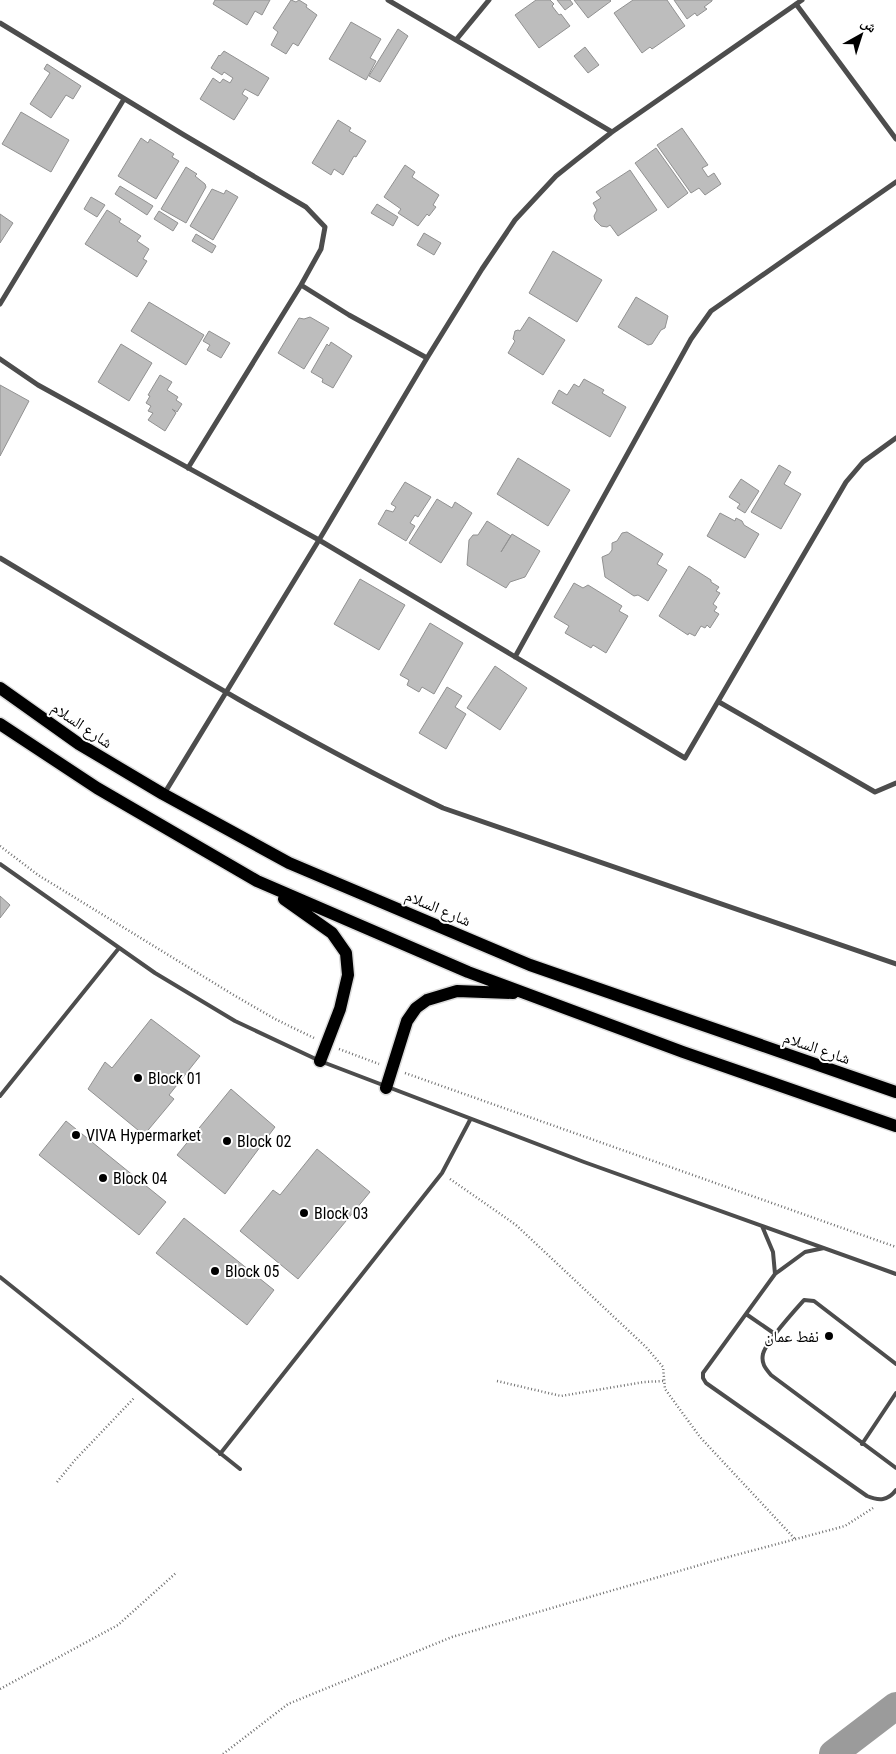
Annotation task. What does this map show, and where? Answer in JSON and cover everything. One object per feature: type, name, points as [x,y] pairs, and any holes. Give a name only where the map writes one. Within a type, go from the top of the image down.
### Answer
[{"type":"main road","name":"شارع السلام","points":[[0,688],[79,744],[163,794],[288,863],[530,965],[896,1092]]},
{"type":"main road","points":[[0,724],[97,788],[257,881],[332,933],[346,952],[348,975],[340,1009],[320,1062]]},
{"type":"main road","points":[[257,881],[468,972],[682,1052],[896,1126]]},
{"type":"main road","points":[[386,1088],[407,1021],[416,1008],[427,1000],[457,991],[526,993]]},
{"type":"street","points":[[388,0],[612,132]]},
{"type":"street","points":[[456,40],[489,0]]},
{"type":"street","points":[[163,794],[319,540],[427,358],[486,262],[515,220],[556,176],[612,132],[802,0]]},
{"type":"street","points":[[796,4],[896,139]]},
{"type":"street","points":[[0,23],[306,207],[324,227],[321,249],[301,285],[188,468]]},
{"type":"street","points":[[0,304],[124,99]]},
{"type":"street","points":[[515,657],[691,339],[711,311],[896,182]]},
{"type":"street","points":[[301,285],[349,315],[427,358]]},
{"type":"street","points":[[0,359],[38,386],[319,540],[685,758],[720,702],[846,482],[863,462],[896,438]]},
{"type":"street","points":[[0,558],[225,692],[409,792],[443,808],[896,964]]},
{"type":"street","points":[[720,702],[875,792],[896,783]]},
{"type":"lane","points":[[0,864],[155,973],[235,1021],[320,1062],[470,1120],[896,1274]]},
{"type":"lane","points":[[0,1096],[119,948]]},
{"type":"lane","points":[[220,1454],[442,1173],[470,1120]]},
{"type":"lane","points":[[762,1226],[773,1252],[775,1274]]},
{"type":"lane","points":[[824,1248],[805,1252],[775,1274],[703,1374],[703,1378],[706,1383],[867,1496],[877,1500],[885,1500],[896,1490]]},
{"type":"lane","points":[[0,1277],[240,1469]]},
{"type":"lane","points":[[896,1364],[814,1301],[804,1300],[791,1313],[762,1353],[763,1365],[771,1375],[896,1468]]},
{"type":"lane","points":[[746,1314],[776,1334]]},
{"type":"lane","points":[[862,1444],[896,1393]]},
{"type":"path","points":[[0,846],[38,875],[232,994],[277,1020],[326,1044],[896,1247]]},
{"type":"path","points":[[442,1173],[516,1225],[646,1347],[663,1367],[665,1389],[700,1437],[795,1539]]},
{"type":"path","points":[[497,1381],[561,1396],[644,1382],[664,1381]]},
{"type":"path","points":[[57,1482],[75,1460],[141,1390]]},
{"type":"path","points":[[223,1754],[288,1704],[452,1637],[717,1560],[845,1526],[885,1500]]},
{"type":"path","points":[[0,1690],[118,1625],[177,1572]]},
{"type":"building","points":[[215,0],[270,0],[262,15],[255,11],[247,25],[213,4]]},
{"type":"building","points":[[291,0],[296,2],[299,0],[317,15],[298,46],[293,43],[286,54],[271,45],[278,32],[273,28]]},
{"type":"building","points":[[536,0],[550,0],[554,4],[552,6],[570,26],[539,48],[515,15]]},
{"type":"building","points":[[557,0],[570,0],[573,4],[565,10]]},
{"type":"building","points":[[574,0],[610,0],[611,1],[588,18]]},
{"type":"building","points":[[633,0],[667,0],[685,26],[652,49],[650,47],[642,53],[614,13]]},
{"type":"building","points":[[674,0],[712,1],[704,7],[707,9],[697,16],[695,13],[687,19]]},
{"type":"building","points":[[351,22],[381,39],[370,58],[376,61],[366,80],[329,59]]},
{"type":"building","points":[[398,29],[408,36],[380,82],[369,76]]},
{"type":"building","points":[[585,47],[599,65],[588,73],[574,56]]},
{"type":"building","points":[[224,51],[269,78],[258,96],[245,89],[242,94],[248,98],[234,120],[200,99],[213,78],[220,83],[223,79],[230,83],[233,78],[224,72],[222,75],[211,68],[219,55]]},
{"type":"building","points":[[47,64],[81,86],[73,99],[66,95],[51,118],[30,104],[50,73],[44,69]]},
{"type":"building","points":[[21,112],[69,140],[51,172],[2,144]]},
{"type":"building","points":[[338,120],[351,128],[349,131],[366,141],[356,157],[354,156],[343,175],[334,169],[331,175],[312,163]]},
{"type":"building","points":[[682,128],[708,165],[702,168],[708,177],[714,173],[721,184],[705,195],[699,188],[691,193],[657,145]]},
{"type":"building","points":[[141,138],[148,143],[150,139],[174,154],[172,157],[179,161],[156,199],[118,176]]},
{"type":"building","points":[[656,148],[688,193],[668,208],[635,163]]},
{"type":"building","points":[[405,165],[415,172],[412,177],[439,195],[433,205],[436,207],[429,216],[427,214],[418,226],[398,213],[401,209],[384,197]]},
{"type":"building","points":[[186,167],[197,174],[195,176],[206,187],[186,223],[161,209]]},
{"type":"building","points":[[630,170],[657,210],[618,236],[610,225],[607,227],[601,226],[595,220],[594,216],[597,210],[593,203],[601,198],[596,192]]},
{"type":"building","points":[[120,186],[153,206],[147,215],[115,194]]},
{"type":"building","points":[[212,189],[224,194],[226,190],[238,197],[213,240],[190,226]]},
{"type":"building","points":[[91,197],[105,205],[97,217],[84,209]]},
{"type":"building","points":[[377,204],[398,217],[393,226],[371,213]]},
{"type":"building","points":[[107,210],[121,219],[119,222],[141,236],[137,241],[149,249],[143,259],[147,261],[137,277],[85,244]]},
{"type":"building","points":[[159,211],[178,223],[173,231],[154,219]]},
{"type":"building","points":[[0,214],[13,223],[0,243]]},
{"type":"building","points":[[424,233],[441,243],[434,255],[417,245]]},
{"type":"building","points":[[196,234],[216,246],[212,253],[192,241]]},
{"type":"building","points":[[553,251],[602,280],[577,322],[529,293]]},
{"type":"building","points":[[636,297],[668,316],[665,328],[661,330],[652,344],[648,345],[618,327]]},
{"type":"building","points":[[149,302],[204,335],[186,365],[131,331]]},
{"type":"building","points":[[310,317],[329,328],[304,369],[278,353],[299,318]]},
{"type":"building","points":[[529,317],[565,340],[543,375],[508,353],[515,341],[513,339],[515,331],[520,331]]},
{"type":"building","points":[[209,331],[230,343],[221,358],[207,350],[210,345],[203,341]]},
{"type":"building","points":[[331,342],[352,356],[333,388],[322,382],[323,379],[311,372],[327,344],[329,346]]},
{"type":"building","points":[[121,344],[152,363],[129,401],[98,382]]},
{"type":"building","points":[[160,375],[172,382],[167,390],[178,397],[176,400],[182,404],[177,412],[172,409],[176,413],[165,431],[148,420],[153,413],[148,411],[151,406],[146,403],[150,396],[148,395]]},
{"type":"building","points":[[584,379],[604,390],[602,393],[626,407],[610,437],[552,403],[559,390],[567,395],[574,384],[579,387]]},
{"type":"building","points":[[0,385],[29,401],[0,456]]},
{"type":"building","points":[[518,458],[570,490],[548,526],[497,494]]},
{"type":"building","points":[[779,465],[791,472],[784,484],[801,494],[781,529],[751,512]]},
{"type":"building","points":[[741,479],[759,491],[745,513],[737,508],[740,504],[729,497]]},
{"type":"building","points":[[405,482],[431,497],[418,517],[415,515],[410,523],[415,526],[406,541],[378,524],[386,510],[393,512],[396,507],[391,504]]},
{"type":"building","points":[[437,499],[452,508],[455,502],[472,513],[441,563],[409,543]]},
{"type":"building","points":[[720,513],[735,521],[736,518],[742,521],[744,525],[759,534],[745,558],[707,536]]},
{"type":"building","points":[[487,521],[540,551],[525,577],[510,582],[506,588],[467,565],[469,540],[473,535],[478,535]]},
{"type":"building","points":[[627,532],[663,554],[657,564],[667,570],[648,601],[638,595],[634,596],[605,577],[602,557],[609,554],[612,550],[612,543],[617,541],[622,533]]},
{"type":"building","points":[[689,566],[711,580],[711,582],[719,587],[716,591],[720,593],[713,604],[717,607],[714,611],[719,614],[710,628],[707,625],[705,628],[701,626],[695,636],[689,633],[688,635],[659,616]]},
{"type":"building","points":[[360,579],[405,605],[379,650],[334,624]]},
{"type":"building","points":[[574,583],[583,588],[588,585],[622,606],[619,611],[628,616],[606,653],[593,645],[591,648],[565,633],[569,626],[554,617]]},
{"type":"building","points":[[430,623],[463,643],[434,694],[422,687],[419,692],[407,685],[409,680],[400,675]]},
{"type":"building","points":[[495,666],[527,688],[500,730],[467,708]]},
{"type":"building","points":[[447,687],[462,696],[455,707],[466,714],[446,749],[419,733]]},
{"type":"building","points":[[0,896],[10,905],[0,918]]},
{"type":"building","name":"Block 01","points":[[151,1019],[200,1056],[169,1095],[174,1099],[144,1135],[88,1089],[105,1062],[112,1068]]},
{"type":"building","name":"Block 02","points":[[231,1089],[275,1127],[225,1194],[177,1155]]},
{"type":"building","name":"Block 04","points":[[66,1121],[166,1202],[139,1235],[39,1155]]},
{"type":"building","name":"Block 03","points":[[317,1149],[370,1192],[298,1279],[240,1231],[273,1190],[280,1195]]},
{"type":"building","name":"Block 05","points":[[184,1218],[274,1290],[247,1325],[156,1253]]},
{"type":"waterway","points":[[833,1754],[896,1706]]},
{"type":"place","name":"Block 01","points":[[138,1078]]},
{"type":"place","name":"VIVA Hypermarket","points":[[76,1135]]},
{"type":"place","name":"Block 02","points":[[227,1141]]},
{"type":"place","name":"Block 04","points":[[103,1178]]},
{"type":"place","name":"Block 03","points":[[304,1213]]},
{"type":"place","name":"Block 05","points":[[215,1271]]},
{"type":"place","name":"نفط عمان","points":[[829,1336]]}]
